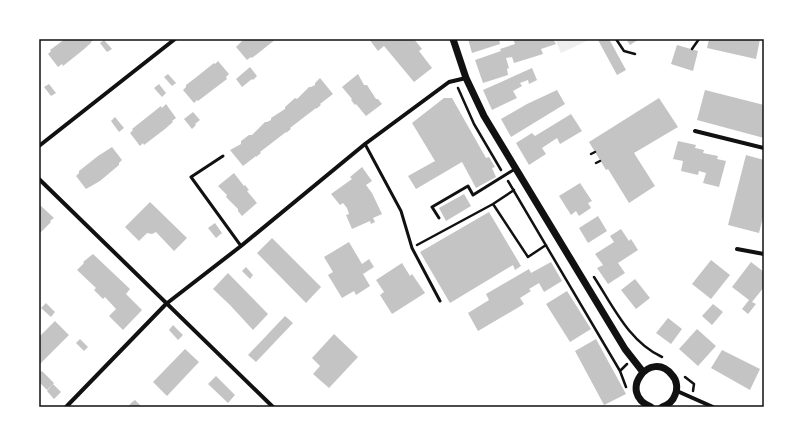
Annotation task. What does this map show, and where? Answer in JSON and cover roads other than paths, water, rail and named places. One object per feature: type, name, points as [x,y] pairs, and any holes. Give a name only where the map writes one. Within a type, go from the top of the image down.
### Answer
[{"type":"street","points":[[39,146],[174,39]]},
{"type":"street","points":[[453,39],[466,78],[484,116],[625,349],[643,372]]},
{"type":"street","points":[[66,407],[166,304],[241,246],[365,144],[449,82],[466,78]]},
{"type":"street","points":[[695,131],[764,148]]},
{"type":"street","points":[[39,179],[273,407]]},
{"type":"street","points":[[737,249],[764,254]]},
{"type":"street","points":[[652,407],[646,405],[640,400],[636,385],[638,378],[643,372],[649,368],[656,367],[669,371],[677,383],[677,391],[672,400],[662,407]]},
{"type":"street","points":[[677,391],[713,407]]},
{"type":"lane","points":[[365,144],[401,211],[412,248],[440,301]]},
{"type":"lane","points":[[222,156],[191,178],[241,246]]},
{"type":"lane","points":[[439,218],[432,207],[468,186],[473,195],[516,169]]}]
